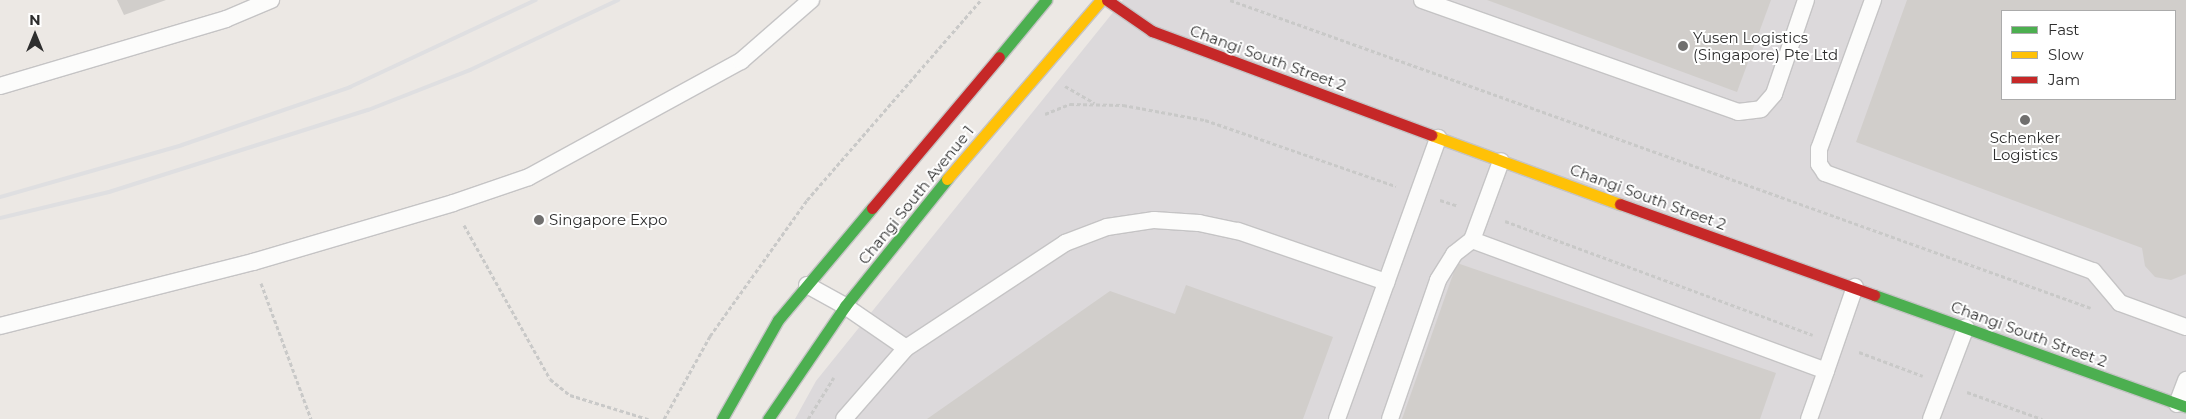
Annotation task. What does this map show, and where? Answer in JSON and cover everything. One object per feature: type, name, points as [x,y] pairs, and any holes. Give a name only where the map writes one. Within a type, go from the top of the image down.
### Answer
[{"type":"street","name":"Changi South Avenue 1","points":[[722,419],[778,320],[1046,0]]},
{"type":"street","name":"Changi South Avenue 1","points":[[768,419],[798,371],[846,306],[942,184],[1101,0]]},
{"type":"street","name":"Changi South Street 2","points":[[1107,0],[1152,32],[1438,138],[2181,405]]},
{"type":"lane","points":[[0,86],[226,20],[270,0]]},
{"type":"lane","points":[[0,326],[253,262],[453,203],[528,177],[741,61],[811,0]]},
{"type":"lane","points":[[1422,0],[1738,112],[1761,109],[1774,94],[1806,0]]},
{"type":"lane","points":[[1872,0],[1819,149],[1819,164],[1825,173],[2093,271],[2120,303],[2186,326]]},
{"type":"lane","points":[[1337,419],[1438,138]]},
{"type":"lane","points":[[1390,419],[1438,280],[1454,254],[1472,240],[1502,161]]},
{"type":"lane","points":[[844,419],[906,348],[1065,244],[1107,227],[1154,220],[1199,223],[1238,231],[1386,282]]},
{"type":"lane","points":[[1472,240],[1826,371]]},
{"type":"lane","points":[[807,285],[846,306],[906,348]]},
{"type":"lane","points":[[1809,419],[1855,287]]},
{"type":"lane","points":[[1931,419],[1966,327]]},
{"type":"lane","points":[[2181,405],[2186,380]]},
{"type":"path","points":[[664,419],[710,336],[807,200],[981,0]]},
{"type":"path","points":[[1230,0],[2093,309]]},
{"type":"path","points":[[1065,86],[1096,104]]},
{"type":"path","points":[[453,203],[550,379],[570,396],[648,419]]},
{"type":"path","points":[[253,262],[310,419]]},
{"type":"shaded area","points":[[1123,0],[2186,0],[2186,419],[795,419],[816,381]]},
{"type":"building","points":[[117,0],[166,0],[124,15]]},
{"type":"building","name":"Yusen Logistics (Singapore) Pte Ltd","points":[[1487,0],[1771,0],[1737,92]]},
{"type":"building","name":"Schenker Logistics","points":[[1907,0],[2186,0],[2186,274],[2171,280],[2155,277],[2145,266],[2142,248],[1856,142]]},
{"type":"building","points":[[1457,263],[1776,373],[1760,419],[1402,419]]},
{"type":"building","points":[[1186,285],[1333,337],[1303,419],[927,419],[1110,291],[1175,314]]},
{"type":"railway","points":[[0,197],[182,145],[350,87],[536,0]]},
{"type":"railway","points":[[0,218],[109,192],[368,110],[470,70],[618,0]]},
{"type":"traffic: fast","points":[[999,57],[1046,0]]},
{"type":"traffic: fast","points":[[768,419],[845,306],[947,179]]},
{"type":"traffic: fast","points":[[722,419],[778,320],[872,208]]},
{"type":"traffic: fast","points":[[1874,295],[2186,407]]},
{"type":"traffic: slow","points":[[947,179],[1101,0]]},
{"type":"traffic: slow","points":[[1431,135],[1620,204]]},
{"type":"traffic: jam","points":[[1107,0],[1152,31],[1431,135]]},
{"type":"traffic: jam","points":[[872,208],[999,57]]},
{"type":"traffic: jam","points":[[1620,204],[1874,295]]},
{"type":"place","name":"Yusen Logistics (Singapore) Pte Ltd","points":[[1683,46]]},
{"type":"place","name":"Schenker Logistics","points":[[2025,120]]},
{"type":"place","name":"Singapore Expo","points":[[539,220]]}]
